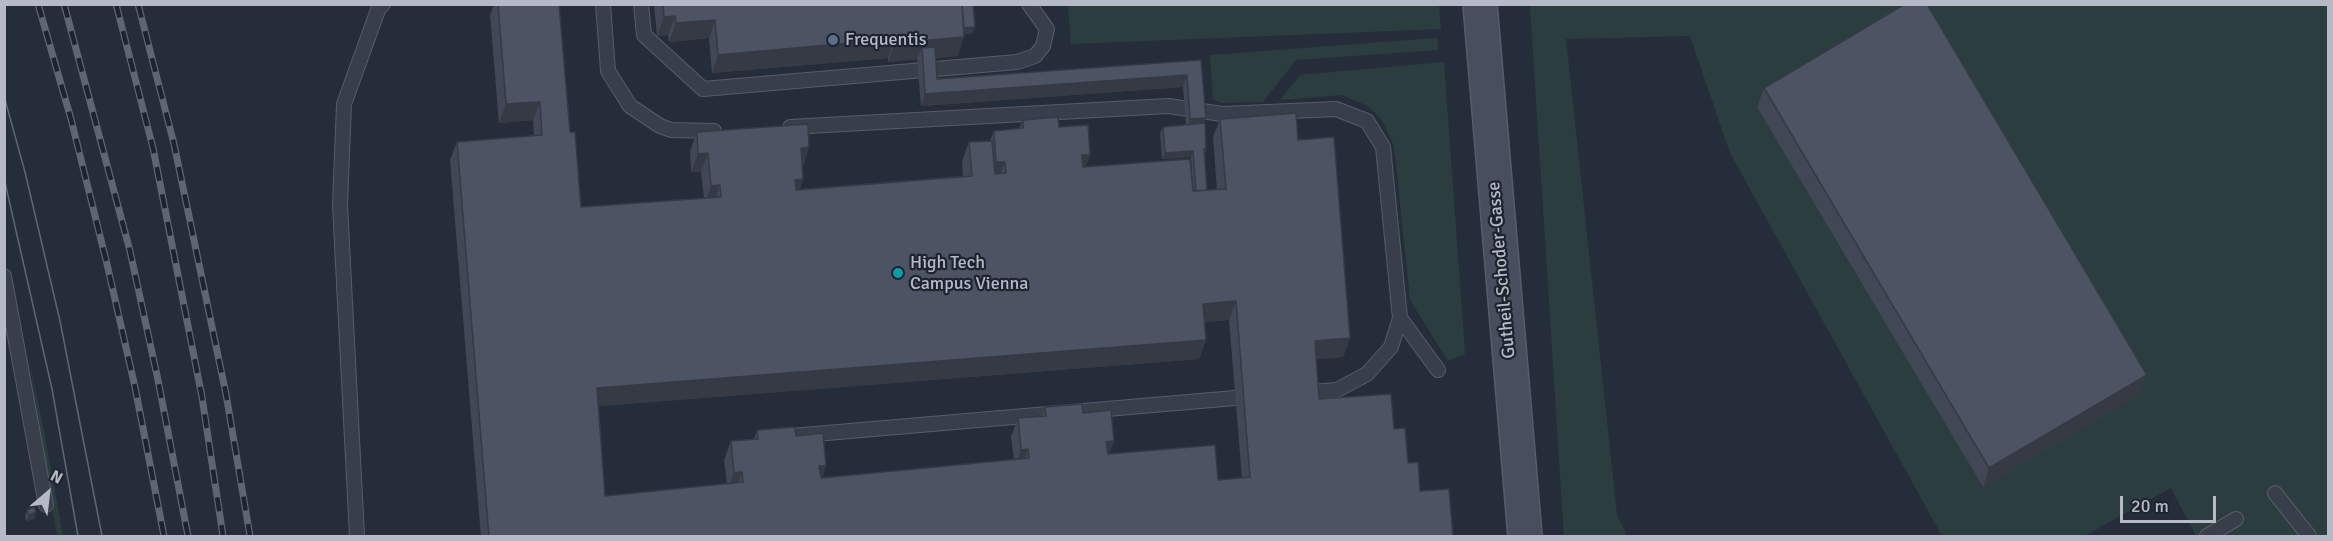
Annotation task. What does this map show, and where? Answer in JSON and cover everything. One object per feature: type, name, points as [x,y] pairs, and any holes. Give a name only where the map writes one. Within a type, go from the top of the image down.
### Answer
[{"type":"street","name":"Gutheil-Schoder-Gasse","points":[[1480,4],[1525,537]]},
{"type":"lane","points":[[603,4],[608,71],[630,106],[660,126],[671,130],[697,132],[732,130]]},
{"type":"lane","points":[[641,4],[644,35],[703,89],[1017,62],[1035,56],[1043,46],[1047,29],[1029,4]]},
{"type":"lane","points":[[357,537],[340,205],[344,104],[379,6]]},
{"type":"lane","points":[[780,128],[1168,106],[1222,114],[1336,109],[1367,122],[1383,147],[1400,318],[1391,346],[1367,374],[1337,390],[1311,392]]},
{"type":"lane","points":[[4,276],[46,505]]},
{"type":"lane","points":[[1400,318],[1438,370]]},
{"type":"lane","points":[[780,437],[1235,398]]},
{"type":"lane","points":[[2275,493],[2291,510],[2309,537]]},
{"type":"lane","points":[[2207,537],[2236,519]]},
{"type":"shaded area","points":[[1068,5],[1439,5],[1441,29],[1071,44]]},
{"type":"shaded area","points":[[1530,5],[2328,5],[2328,536],[2196,536],[2171,488],[2084,536],[1942,536],[1730,153],[1690,36],[1566,39],[1617,515],[1627,536],[1564,536]]},
{"type":"shaded area","points":[[1437,38],[1438,50],[1296,60],[1263,102],[1221,103],[1213,99],[1210,55]]},
{"type":"shaded area","points":[[1444,62],[1465,354],[1448,361],[1410,300],[1394,146],[1382,120],[1368,106],[1342,95],[1280,100],[1300,75]]},
{"type":"shaded area","points":[[29,359],[44,431],[63,536],[57,536]]},
{"type":"building","name":"High Tech Campus Vienna","points":[[498,4],[559,4],[570,132],[575,132],[581,207],[721,197],[720,185],[711,186],[708,153],[698,154],[697,132],[808,124],[809,147],[801,148],[803,179],[795,180],[796,190],[972,176],[969,142],[992,141],[995,174],[1006,173],[1005,162],[996,162],[994,131],[1023,128],[1023,120],[1058,117],[1059,127],[1088,125],[1090,155],[1082,155],[1083,167],[1190,159],[1193,191],[1226,189],[1220,119],[1296,113],[1298,140],[1334,137],[1350,338],[1315,341],[1319,399],[1391,394],[1394,429],[1405,428],[1408,463],[1418,462],[1420,491],[1449,489],[1453,537],[489,537],[457,142],[542,135],[540,102],[506,104]],"holes":[[[1236,301],[1250,477],[1218,480],[1215,445],[1108,454],[1106,442],[1114,441],[1111,410],[1083,413],[1082,404],[1045,407],[1046,416],[1018,418],[1021,450],[1028,449],[1029,458],[821,478],[819,466],[826,466],[823,433],[796,436],[795,427],[757,430],[758,439],[731,441],[734,473],[742,472],[743,482],[605,496],[597,388],[1206,340],[1203,304]]]},
{"type":"building","name":"Frequentis","points":[[663,4],[962,4],[964,37],[895,43],[895,39],[718,55],[715,20],[676,23],[675,16],[664,17]]},
{"type":"building","points":[[962,4],[973,4],[975,27],[964,28]]},
{"type":"building","points":[[1905,4],[1927,4],[2147,375],[1989,468],[1764,88]]},
{"type":"building","points":[[935,47],[937,79],[1201,60],[1206,118],[1190,119],[1187,75],[925,94],[922,48]]},
{"type":"building","points":[[1205,123],[1207,190],[1196,191],[1193,151],[1165,153],[1163,127]]},
{"type":"building","points":[[34,507],[36,512],[29,515],[27,510]]},
{"type":"tram line","points":[[4,96],[25,172],[60,321],[102,536]]},
{"type":"tram line","points":[[4,178],[52,389],[78,536]]},
{"type":"railway","points":[[38,4],[71,119],[107,264],[135,387],[164,536]]},
{"type":"railway","points":[[64,4],[130,251],[188,536]]},
{"type":"railway","points":[[116,4],[153,148],[202,397],[223,536]]},
{"type":"railway","points":[[138,4],[174,144],[226,394],[250,536]]},
{"type":"place","name":"Frequentis","points":[[833,40]]},
{"type":"place","name":"High Tech Campus Vienna","points":[[898,273]]}]
